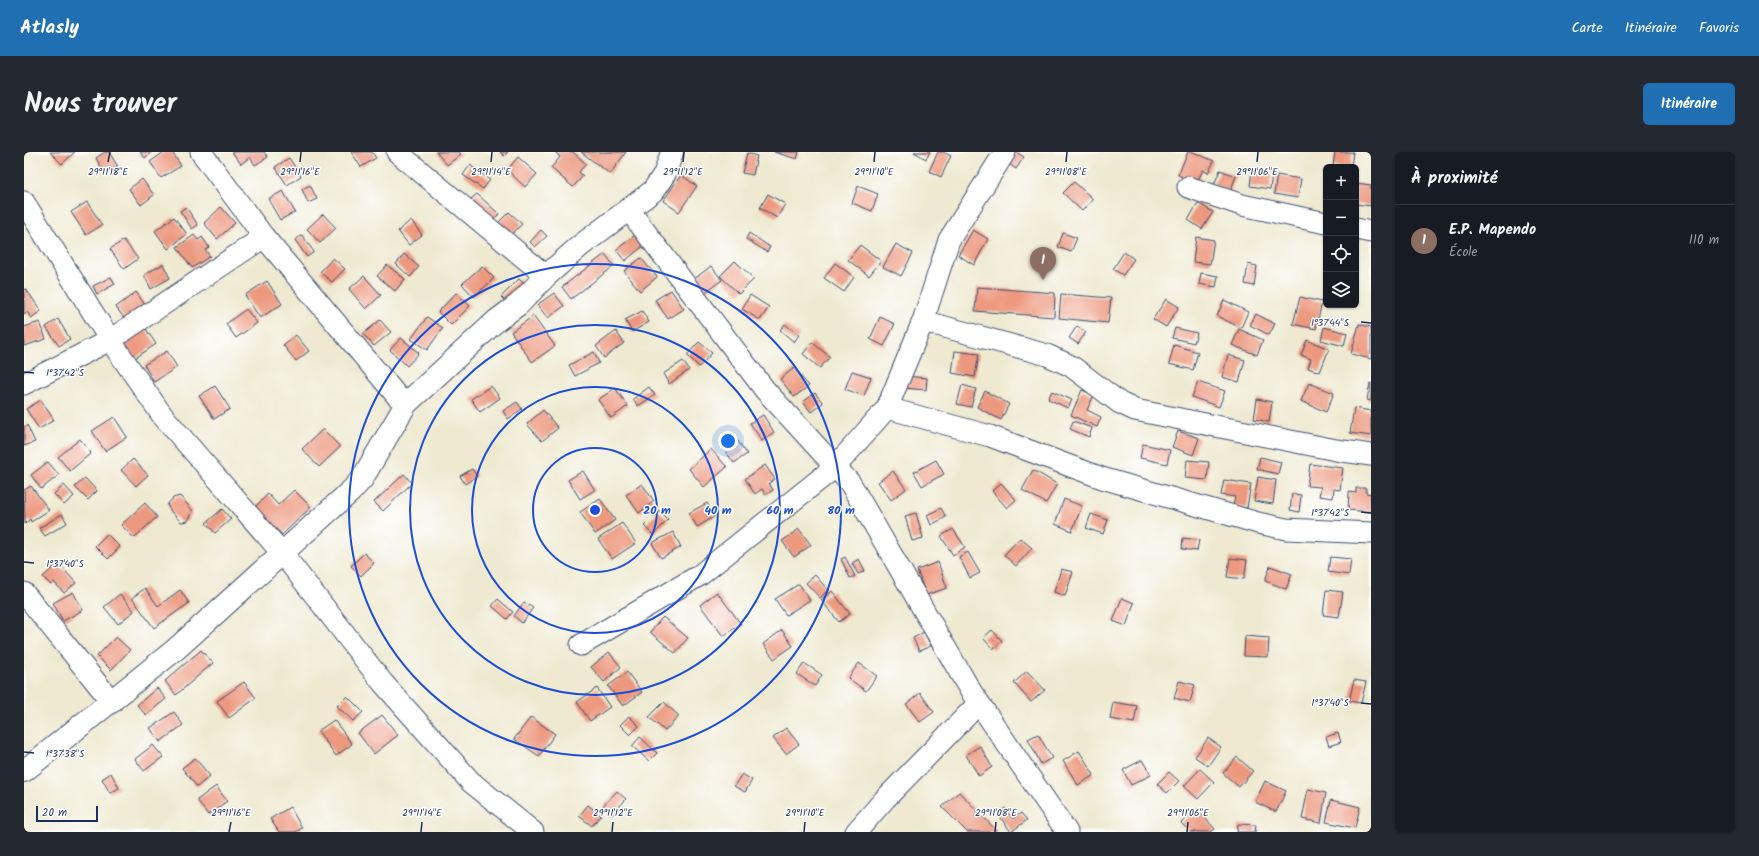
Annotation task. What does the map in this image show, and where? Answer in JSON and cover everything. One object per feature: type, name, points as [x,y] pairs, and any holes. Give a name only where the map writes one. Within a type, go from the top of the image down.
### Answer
[{"type":"street","points":[[201,152],[264,236],[396,396],[406,404]]},
{"type":"street","points":[[397,152],[546,276]]},
{"type":"street","points":[[24,771],[112,702],[176,649],[351,491],[362,479],[406,404],[496,321],[519,304],[546,276],[580,246],[653,191],[665,173],[672,152]]},
{"type":"street","points":[[581,646],[700,575],[835,467],[887,408],[923,321],[949,240],[1005,152]]},
{"type":"street","points":[[1188,187],[1242,204],[1323,222]]},
{"type":"street","points":[[24,202],[110,340],[162,415],[282,554],[383,683],[471,782],[533,832]]},
{"type":"street","points":[[629,210],[766,390],[850,483],[978,703],[1067,832]]},
{"type":"street","points":[[1359,230],[1371,232]]},
{"type":"street","points":[[24,384],[110,340],[264,236]]},
{"type":"street","points":[[923,321],[1047,355],[1071,366],[1120,403],[1136,410],[1336,450],[1371,455]]},
{"type":"street","points":[[887,408],[990,436],[1102,478],[1258,523],[1286,529],[1371,533]]},
{"type":"street","points":[[24,592],[112,702]]},
{"type":"street","points":[[856,832],[884,800],[978,703]]},
{"type":"building","points":[[50,152],[75,152],[62,164]]},
{"type":"building","points":[[105,152],[109,152],[118,167],[105,174],[96,158]]},
{"type":"building","points":[[140,152],[151,152],[145,158]]},
{"type":"building","points":[[164,152],[172,152],[181,166],[161,178],[150,162]]},
{"type":"building","points":[[232,152],[264,152],[268,157],[255,165],[250,157],[241,164]]},
{"type":"building","points":[[351,152],[372,152],[376,158],[361,167]]},
{"type":"building","points":[[436,152],[459,152],[461,154],[447,165]]},
{"type":"building","points":[[500,152],[508,152],[504,156]]},
{"type":"building","points":[[555,152],[573,152],[586,164],[579,172],[583,176],[573,187],[551,168],[560,157]]},
{"type":"building","points":[[581,152],[626,152],[610,174]]},
{"type":"building","points":[[774,152],[799,152],[797,159]]},
{"type":"building","points":[[914,152],[930,152],[926,159]]},
{"type":"building","points":[[938,152],[943,152],[951,156],[941,177],[929,171]]},
{"type":"building","points":[[1016,152],[1024,157],[1016,169],[1009,164]]},
{"type":"building","points":[[1188,152],[1193,152],[1214,161],[1208,173],[1203,170],[1196,184],[1178,175]]},
{"type":"building","points":[[1335,152],[1353,152],[1351,164],[1333,164]]},
{"type":"building","points":[[747,153],[757,156],[753,175],[742,173]]},
{"type":"building","points":[[518,157],[537,174],[525,187],[507,170]]},
{"type":"building","points":[[289,158],[301,176],[287,185],[275,167]]},
{"type":"building","points":[[470,165],[490,180],[483,189],[463,175]]},
{"type":"building","points":[[1220,170],[1236,176],[1230,192],[1214,185]]},
{"type":"building","points":[[1252,170],[1272,173],[1270,189],[1250,186]]},
{"type":"building","points":[[681,175],[697,186],[679,212],[663,201]]},
{"type":"building","points":[[1277,175],[1301,179],[1298,198],[1274,194]]},
{"type":"building","points":[[142,179],[154,195],[141,205],[129,189]]},
{"type":"building","points":[[1074,182],[1093,199],[1082,211],[1063,193]]},
{"type":"building","points":[[1359,183],[1371,185],[1371,206],[1359,204]]},
{"type":"building","points":[[310,185],[317,199],[308,203],[302,189]]},
{"type":"building","points":[[858,186],[878,194],[872,211],[852,203]]},
{"type":"building","points":[[283,191],[295,212],[280,220],[268,199]]},
{"type":"building","points":[[477,194],[499,214],[493,220],[471,199]]},
{"type":"building","points":[[768,194],[785,204],[777,218],[760,208]]},
{"type":"building","points":[[87,202],[102,225],[86,235],[71,212]]},
{"type":"building","points":[[1198,203],[1213,212],[1202,229],[1188,220]]},
{"type":"building","points":[[186,207],[198,225],[192,229],[180,211]]},
{"type":"building","points":[[221,207],[235,223],[217,239],[204,223]]},
{"type":"building","points":[[509,212],[522,224],[507,239],[494,227]]},
{"type":"building","points":[[323,214],[336,228],[320,243],[307,229]]},
{"type":"building","points":[[174,217],[187,234],[168,249],[155,231]]},
{"type":"building","points":[[411,220],[422,235],[409,245],[398,231]]},
{"type":"building","points":[[541,230],[547,236],[535,247],[530,242]]},
{"type":"building","points":[[973,230],[988,239],[974,265],[958,255]]},
{"type":"building","points":[[749,233],[770,247],[767,252],[746,239]]},
{"type":"building","points":[[1063,233],[1077,238],[1071,252],[1058,247]]},
{"type":"building","points":[[194,235],[198,240],[202,237],[209,247],[205,250],[210,256],[192,268],[177,247]]},
{"type":"building","points":[[302,235],[314,252],[307,257],[295,240]]},
{"type":"building","points":[[635,235],[643,246],[625,261],[616,250]]},
{"type":"building","points":[[1196,237],[1214,240],[1210,264],[1193,262]]},
{"type":"building","points":[[124,240],[138,259],[124,269],[110,249]]},
{"type":"building","points":[[896,244],[913,253],[901,276],[883,267]]},
{"type":"building","points":[[860,245],[881,261],[869,276],[848,260]]},
{"type":"building","points":[[1124,252],[1134,259],[1123,275],[1113,269]]},
{"type":"building","points":[[404,254],[419,267],[410,277],[396,264]]},
{"type":"building","points":[[605,254],[614,266],[571,299],[562,287]]},
{"type":"building","points":[[333,258],[345,269],[332,282],[320,272]]},
{"type":"building","points":[[641,258],[657,277],[640,291],[624,271]]},
{"type":"building","points":[[735,261],[754,279],[739,294],[720,276]]},
{"type":"building","points":[[835,263],[854,277],[844,292],[824,278]]},
{"type":"building","points":[[163,264],[170,278],[151,289],[144,275]]},
{"type":"building","points":[[1248,264],[1257,266],[1254,286],[1245,284]]},
{"type":"building","points":[[387,265],[405,279],[395,291],[377,276]]},
{"type":"building","points":[[482,266],[494,278],[474,297],[462,284]]},
{"type":"building","points":[[711,266],[722,280],[704,293],[693,280]]},
{"type":"building","points":[[1201,273],[1218,276],[1216,287],[1199,284]]},
{"type":"building","points":[[364,276],[381,295],[366,309],[349,289]]},
{"type":"building","points":[[111,277],[115,284],[97,294],[93,286]]},
{"type":"building","points":[[519,279],[529,289],[511,307],[501,297]]},
{"type":"building","points":[[267,281],[282,304],[260,318],[245,295]]},
{"type":"building","points":[[977,287],[1055,293],[1054,317],[975,311]]},
{"type":"building","points":[[26,289],[41,311],[31,318],[27,312],[24,314],[24,290]]},
{"type":"building","points":[[671,290],[684,309],[668,319],[655,300]]},
{"type":"building","points":[[136,292],[146,306],[126,321],[116,307]]},
{"type":"building","points":[[456,293],[470,306],[451,325],[438,312]]},
{"type":"building","points":[[554,293],[564,306],[548,318],[537,305]]},
{"type":"building","points":[[1061,294],[1111,298],[1108,323],[1059,318]]},
{"type":"building","points":[[750,295],[769,307],[760,320],[742,309]]},
{"type":"building","points":[[1300,297],[1322,302],[1316,329],[1293,324]]},
{"type":"building","points":[[1166,299],[1179,307],[1166,327],[1153,319]]},
{"type":"building","points":[[1224,300],[1248,312],[1241,328],[1217,316]]},
{"type":"building","points":[[246,309],[257,323],[236,338],[226,324]]},
{"type":"building","points":[[642,311],[649,322],[632,332],[625,320]]},
{"type":"building","points":[[1256,314],[1275,324],[1269,335],[1250,325]]},
{"type":"building","points":[[533,316],[555,346],[532,362],[511,332]]},
{"type":"building","points":[[427,317],[443,328],[427,350],[411,339]]},
{"type":"building","points":[[880,317],[895,324],[884,346],[870,339]]},
{"type":"building","points":[[58,319],[70,339],[59,346],[46,327]]},
{"type":"building","points":[[380,320],[391,332],[374,346],[363,334]]},
{"type":"building","points":[[40,322],[46,339],[24,346],[24,327]]},
{"type":"building","points":[[785,324],[799,335],[794,342],[780,330]]},
{"type":"building","points":[[1359,324],[1371,327],[1371,359],[1351,354]]},
{"type":"building","points":[[144,326],[156,344],[134,359],[122,340]]},
{"type":"building","points":[[1077,326],[1086,332],[1078,344],[1069,338]]},
{"type":"building","points":[[1324,327],[1347,333],[1344,346],[1321,340]]},
{"type":"building","points":[[1175,328],[1197,333],[1194,343],[1172,338]]},
{"type":"building","points":[[1239,329],[1263,340],[1257,355],[1232,345]]},
{"type":"building","points":[[616,331],[624,343],[604,358],[596,346]]},
{"type":"building","points":[[296,335],[309,351],[296,361],[283,345]]},
{"type":"building","points":[[401,338],[419,353],[407,366],[390,350]]},
{"type":"building","points":[[1307,340],[1329,349],[1320,372],[1308,368],[1311,359],[1301,355]]},
{"type":"building","points":[[699,342],[712,353],[699,367],[687,355]]},
{"type":"building","points":[[812,342],[830,357],[820,368],[803,354]]},
{"type":"building","points":[[1174,345],[1198,352],[1193,370],[1169,364]]},
{"type":"building","points":[[167,351],[177,367],[154,382],[144,365]]},
{"type":"building","points":[[955,351],[979,354],[975,377],[952,373]]},
{"type":"building","points":[[594,352],[599,363],[575,376],[569,365]]},
{"type":"building","points":[[1228,355],[1245,360],[1239,382],[1222,377]]},
{"type":"building","points":[[683,361],[689,370],[669,384],[663,374]]},
{"type":"building","points":[[794,368],[809,386],[794,397],[780,379]]},
{"type":"building","points":[[852,371],[871,377],[864,396],[845,389]]},
{"type":"building","points":[[905,376],[927,378],[926,390],[904,388]]},
{"type":"building","points":[[1198,382],[1225,391],[1219,407],[1192,397]]},
{"type":"building","points":[[1309,383],[1334,393],[1326,412],[1301,401]]},
{"type":"building","points":[[1371,383],[1371,401],[1367,400]]},
{"type":"building","points":[[962,385],[976,389],[971,407],[957,404]]},
{"type":"building","points":[[215,386],[230,409],[214,419],[199,396]]},
{"type":"building","points":[[491,386],[500,398],[480,412],[471,399]]},
{"type":"building","points":[[649,387],[655,395],[638,406],[633,399]]},
{"type":"building","points":[[615,388],[628,406],[611,418],[598,400]]},
{"type":"building","points":[[1082,390],[1094,395],[1087,410],[1101,417],[1097,427],[1071,415]]},
{"type":"building","points":[[985,391],[1009,404],[1001,420],[977,407]]},
{"type":"building","points":[[1052,391],[1072,400],[1068,408],[1048,399]]},
{"type":"building","points":[[815,393],[823,403],[811,412],[803,402]]},
{"type":"building","points":[[1257,399],[1272,402],[1269,422],[1254,419]]},
{"type":"building","points":[[41,400],[54,420],[39,429],[26,409]]},
{"type":"building","points":[[517,402],[522,409],[508,419],[503,411]]},
{"type":"building","points":[[1354,408],[1371,411],[1371,436],[1350,433]]},
{"type":"building","points":[[543,410],[558,428],[542,441],[527,424]]},
{"type":"building","points":[[763,415],[774,432],[762,441],[750,423]]},
{"type":"building","points":[[114,417],[127,437],[105,451],[92,431]]},
{"type":"building","points":[[1073,421],[1092,428],[1089,437],[1070,429]]},
{"type":"building","points":[[27,425],[35,442],[24,446],[24,427]]},
{"type":"building","points":[[323,429],[340,447],[319,467],[302,449]]},
{"type":"building","points":[[1178,431],[1199,438],[1193,455],[1172,447]]},
{"type":"building","points":[[732,433],[747,454],[734,463],[719,443]]},
{"type":"building","points":[[80,439],[91,453],[70,471],[58,457]]},
{"type":"building","points":[[1143,444],[1170,450],[1167,464],[1140,458]]},
{"type":"building","points":[[711,449],[727,467],[704,487],[689,469]]},
{"type":"building","points":[[1260,457],[1281,462],[1278,474],[1257,469]]},
{"type":"building","points":[[133,459],[148,475],[136,486],[121,470]]},
{"type":"building","points":[[936,460],[944,474],[922,486],[914,472]]},
{"type":"building","points":[[1187,460],[1209,462],[1207,480],[1185,478]]},
{"type":"building","points":[[48,462],[59,475],[41,489],[31,475]]},
{"type":"building","points":[[1310,464],[1343,468],[1340,490],[1334,489],[1333,498],[1319,496],[1321,487],[1307,486]]},
{"type":"building","points":[[765,465],[775,479],[769,483],[773,490],[766,495],[762,489],[755,494],[745,479]]},
{"type":"building","points":[[472,469],[477,476],[465,484],[460,476]]},
{"type":"building","points":[[1033,470],[1057,484],[1046,503],[1022,490]]},
{"type":"building","points":[[583,471],[595,490],[580,499],[568,480]]},
{"type":"building","points":[[893,471],[906,489],[891,500],[878,482]]},
{"type":"building","points":[[404,474],[412,483],[383,511],[374,502]]},
{"type":"building","points":[[1258,477],[1276,480],[1273,504],[1254,501]]},
{"type":"building","points":[[85,478],[97,491],[88,500],[75,487]]},
{"type":"building","points":[[1224,480],[1251,484],[1247,508],[1233,506],[1235,497],[1221,495]]},
{"type":"building","points":[[1001,483],[1016,500],[1007,508],[992,491]]},
{"type":"building","points":[[642,484],[654,501],[639,513],[626,495]]},
{"type":"building","points":[[64,485],[74,496],[64,505],[54,494]]},
{"type":"building","points":[[31,486],[49,510],[31,522],[30,519],[25,524],[24,490]]},
{"type":"building","points":[[1356,488],[1366,488],[1366,493],[1371,494],[1371,512],[1348,510],[1349,492],[1356,493]]},
{"type":"building","points":[[294,490],[311,507],[282,535],[255,507],[268,494],[278,505]]},
{"type":"building","points":[[1292,494],[1301,495],[1299,512],[1290,510]]},
{"type":"building","points":[[180,496],[193,511],[188,521],[181,522],[172,513],[167,505],[173,498]]},
{"type":"building","points":[[600,499],[615,520],[595,534],[580,512]]},
{"type":"building","points":[[1064,499],[1082,506],[1072,531],[1055,524]]},
{"type":"building","points":[[145,503],[157,517],[134,538],[121,525]]},
{"type":"building","points":[[707,503],[714,517],[697,527],[689,513]]},
{"type":"building","points":[[941,508],[946,517],[931,525],[927,515]]},
{"type":"building","points":[[222,509],[231,519],[215,533],[206,523]]},
{"type":"building","points":[[659,511],[668,520],[653,535],[644,526]]},
{"type":"building","points":[[916,513],[923,538],[912,541],[905,516]]},
{"type":"building","points":[[62,514],[67,523],[45,536],[39,528]]},
{"type":"building","points":[[1091,514],[1108,520],[1103,534],[1086,528]]},
{"type":"building","points":[[622,523],[636,543],[612,559],[598,539]]},
{"type":"building","points":[[799,529],[811,545],[794,557],[782,541]]},
{"type":"building","points":[[953,529],[965,547],[953,555],[941,536]]},
{"type":"building","points":[[673,532],[681,547],[661,558],[652,543]]},
{"type":"building","points":[[107,534],[120,547],[108,559],[95,546]]},
{"type":"building","points":[[1020,538],[1032,548],[1016,566],[1004,555]]},
{"type":"building","points":[[1183,538],[1199,540],[1197,551],[1182,549]]},
{"type":"building","points":[[968,552],[980,573],[970,578],[959,557]]},
{"type":"building","points":[[364,553],[374,563],[361,576],[351,566]]},
{"type":"building","points":[[845,557],[855,576],[850,578],[841,559]]},
{"type":"building","points":[[1330,557],[1351,559],[1349,575],[1328,572]]},
{"type":"building","points":[[1230,558],[1247,560],[1244,579],[1227,577]]},
{"type":"building","points":[[859,559],[865,571],[858,574],[852,563]]},
{"type":"building","points":[[938,562],[947,588],[926,595],[917,570]]},
{"type":"building","points":[[58,563],[76,583],[64,593],[54,582],[51,585],[43,577]]},
{"type":"building","points":[[1270,566],[1292,574],[1286,589],[1265,581]]},
{"type":"building","points":[[1061,569],[1073,572],[1065,596],[1054,592]]},
{"type":"building","points":[[815,575],[828,590],[820,598],[806,583]]},
{"type":"building","points":[[799,584],[810,600],[786,615],[775,599]]},
{"type":"building","points":[[145,588],[158,606],[180,590],[189,603],[154,628],[132,598]]},
{"type":"building","points":[[1326,590],[1343,592],[1339,617],[1323,615]]},
{"type":"building","points":[[832,591],[850,614],[839,622],[821,600]]},
{"type":"building","points":[[73,592],[83,610],[63,621],[53,603]]},
{"type":"building","points":[[717,592],[741,624],[723,636],[700,605]]},
{"type":"building","points":[[120,594],[134,611],[118,624],[104,607]]},
{"type":"building","points":[[1122,598],[1134,603],[1126,626],[1113,621]]},
{"type":"building","points":[[498,599],[513,612],[507,619],[492,606]]},
{"type":"building","points":[[524,602],[533,608],[522,623],[514,616]]},
{"type":"building","points":[[663,617],[688,638],[675,653],[650,632]]},
{"type":"building","points":[[782,630],[793,646],[774,659],[763,644]]},
{"type":"building","points":[[992,630],[1002,641],[993,649],[983,638]]},
{"type":"building","points":[[924,632],[931,646],[919,651],[913,638]]},
{"type":"building","points":[[1245,636],[1269,638],[1268,657],[1244,656]]},
{"type":"building","points":[[116,637],[130,650],[111,670],[97,656]]},
{"type":"building","points":[[201,650],[213,663],[176,695],[165,681]]},
{"type":"building","points":[[609,652],[621,667],[604,682],[591,667]]},
{"type":"building","points":[[804,663],[822,675],[815,686],[797,674]]},
{"type":"building","points":[[859,663],[877,676],[866,691],[848,678]]},
{"type":"building","points":[[1027,671],[1045,690],[1031,702],[1014,683]]},
{"type":"building","points":[[627,672],[642,692],[623,706],[608,686]]},
{"type":"building","points":[[1354,680],[1366,682],[1361,703],[1349,701]]},
{"type":"building","points":[[1179,681],[1195,685],[1190,702],[1174,698]]},
{"type":"building","points":[[244,682],[256,698],[229,718],[217,701]]},
{"type":"building","points":[[157,688],[166,699],[146,715],[137,705]]},
{"type":"building","points":[[597,688],[610,707],[590,721],[577,702]]},
{"type":"building","points":[[920,693],[934,712],[920,722],[906,704]]},
{"type":"building","points":[[347,696],[363,712],[353,721],[337,706]]},
{"type":"building","points":[[664,702],[679,716],[665,731],[649,717]]},
{"type":"building","points":[[1113,702],[1137,706],[1134,723],[1110,719]]},
{"type":"building","points":[[174,712],[183,725],[160,742],[150,728]]},
{"type":"building","points":[[382,715],[398,735],[374,754],[358,733]]},
{"type":"building","points":[[629,716],[639,726],[630,735],[620,725]]},
{"type":"building","points":[[531,717],[555,734],[539,756],[514,739]]},
{"type":"building","points":[[334,720],[352,744],[336,756],[318,731]]},
{"type":"building","points":[[786,728],[799,744],[786,754],[773,738]]},
{"type":"building","points":[[1338,733],[1341,742],[1329,746],[1326,737]]},
{"type":"building","points":[[1038,734],[1052,758],[1041,764],[1028,739]]},
{"type":"building","points":[[640,737],[657,753],[649,761],[632,746]]},
{"type":"building","points":[[1208,738],[1221,747],[1208,766],[1195,757]]},
{"type":"building","points":[[153,745],[163,757],[144,771],[135,759]]},
{"type":"building","points":[[980,746],[992,767],[979,776],[966,755]]},
{"type":"building","points":[[1079,751],[1094,775],[1078,785],[1063,761]]},
{"type":"building","points":[[1237,757],[1253,771],[1239,787],[1223,773]]},
{"type":"building","points":[[195,758],[210,776],[197,787],[182,768]]},
{"type":"building","points":[[1142,760],[1151,775],[1131,785],[1123,770]]},
{"type":"building","points":[[1200,769],[1214,782],[1198,799],[1184,786]]},
{"type":"building","points":[[1169,772],[1179,781],[1167,793],[1157,784]]},
{"type":"building","points":[[111,773],[119,788],[110,793],[102,779]]},
{"type":"building","points":[[742,774],[752,780],[745,792],[734,786]]},
{"type":"building","points":[[1265,781],[1286,791],[1276,812],[1255,802]]},
{"type":"building","points":[[216,786],[227,801],[208,815],[197,800]]},
{"type":"building","points":[[1308,789],[1326,793],[1321,823],[1302,819]]},
{"type":"building","points":[[617,791],[626,799],[612,815],[602,807]]},
{"type":"building","points":[[959,792],[998,832],[967,832],[942,807]]},
{"type":"building","points":[[1331,800],[1360,807],[1355,828],[1326,822]]},
{"type":"building","points":[[588,805],[601,815],[592,826],[579,816]]},
{"type":"building","points":[[290,807],[302,828],[296,832],[279,832],[270,819]]},
{"type":"building","points":[[1005,808],[1013,819],[1021,813],[1027,820],[1011,832],[998,814]]},
{"type":"building","points":[[1197,809],[1215,829],[1211,832],[1190,832],[1181,823]]},
{"type":"building","points":[[1238,824],[1256,825],[1255,832],[1237,832]]},
{"type":"place","name":"E.P. Mapendo","points":[[1043,280]]}]
